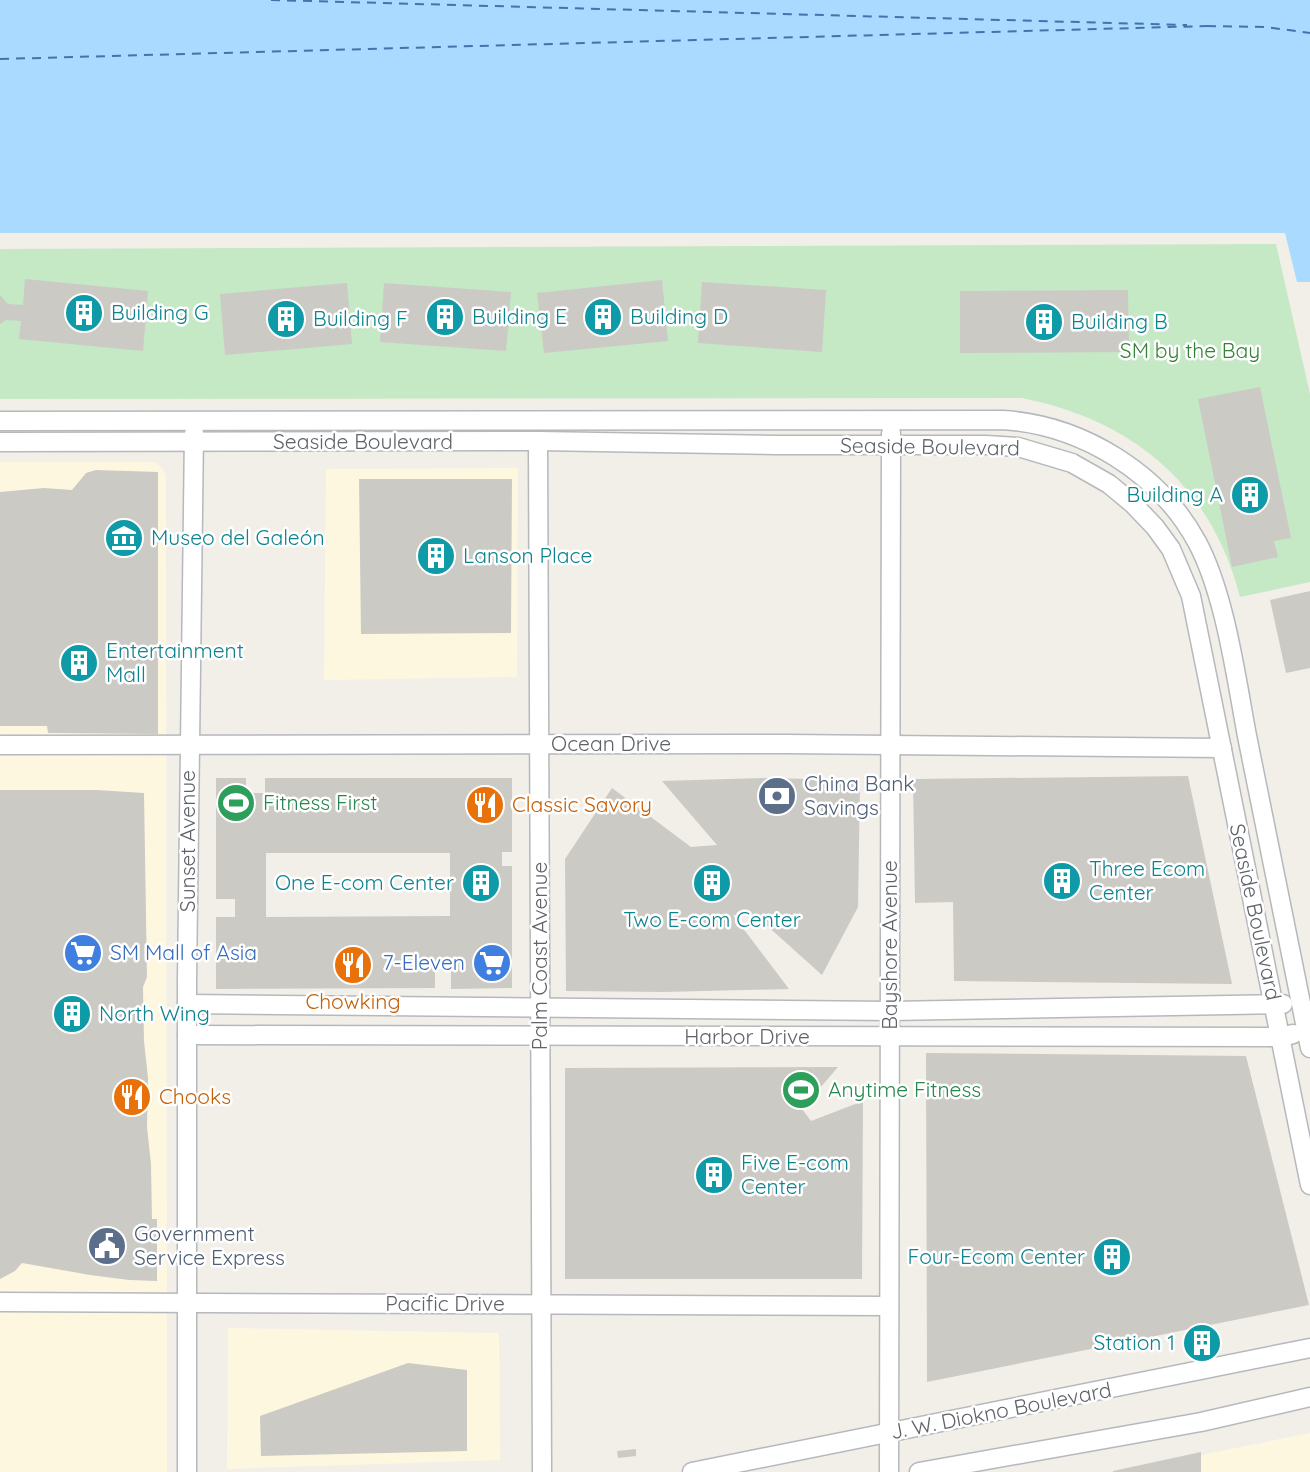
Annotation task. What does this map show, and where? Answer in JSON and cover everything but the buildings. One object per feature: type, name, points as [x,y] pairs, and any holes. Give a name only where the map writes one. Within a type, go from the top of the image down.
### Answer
[{"type":"street","name":"Bayshore Avenue","points":[[889,1472],[891,419]]},
{"type":"street","name":"Sunset Avenue","points":[[187,1472],[187,1004],[194,420]]},
{"type":"street","name":"Seaside Boulevard","points":[[0,421],[1016,421],[1061,430],[1106,451],[1164,498],[1187,526],[1206,560],[1221,611],[1308,1040]]},
{"type":"street","name":"Seaside Boulevard","points":[[0,442],[538,441],[986,445],[1032,450],[1072,463],[1109,484],[1133,503],[1171,549],[1186,582],[1199,628],[1310,1185]]},
{"type":"street","name":"Palm Coast Avenue","points":[[538,441],[542,1472]]},
{"type":"street","name":"Ocean Drive","points":[[0,745],[539,744],[1222,748]]},
{"type":"street","name":"Harbor Drive","points":[[187,1004],[890,1011],[1274,1005],[1300,1001]]},
{"type":"street","name":"Harbor Drive","points":[[187,1035],[1281,1037],[1308,1040]]},
{"type":"street","name":"Pacific Drive","points":[[0,1302],[889,1306]]},
{"type":"street","name":"J. W. Diokno Boulevard","points":[[692,1472],[1310,1348]]},
{"type":"street","points":[[919,1472],[1200,1422],[1310,1397]]},
{"type":"shaded area","name":"SM Mall of Asia","points":[[0,462],[154,462],[166,475],[167,1472],[0,1472]]},
{"type":"shaded area","points":[[518,468],[517,677],[324,680],[326,469]]},
{"type":"shaded area","points":[[228,1328],[499,1333],[500,1460],[227,1469]]},
{"type":"shaded area","points":[[1310,1433],[1310,1472],[1116,1472]]},
{"type":"green space","name":"SM by the Bay","points":[[1276,244],[1310,394],[1310,582],[1240,597],[1227,557],[1209,522],[1188,491],[1162,464],[1132,441],[1099,423],[1062,408],[1022,398],[0,399],[0,249]]},
{"type":"water","points":[[0,0],[1310,0],[1310,282],[1297,282],[1285,233],[0,233]]},
{"type":"ferry route","points":[[271,0],[1187,25]]},
{"type":"ferry route","points":[[1207,26],[1266,27],[1310,33]]},
{"type":"ferry route","points":[[0,59],[1208,26]]},
{"type":"place","name":"Building G","points":[[84,313]]},
{"type":"place","name":"Building E","points":[[445,317]]},
{"type":"place","name":"Building D","points":[[603,317]]},
{"type":"place","name":"Building F","points":[[286,319]]},
{"type":"place","name":"Building B","points":[[1044,322]]},
{"type":"place","name":"Building A","points":[[1250,495]]},
{"type":"place","name":"Museo del Galeón","points":[[124,538]]},
{"type":"place","name":"Lanson Place","points":[[436,556]]},
{"type":"place","name":"Entertainment Mall","points":[[79,663]]},
{"type":"place","name":"China Bank Savings","points":[[777,796]]},
{"type":"place","name":"Fitness First","points":[[236,803]]},
{"type":"place","name":"Classic Savory","points":[[485,805]]},
{"type":"place","name":"Three Ecom Center","points":[[1062,881]]},
{"type":"place","name":"One E-com Center","points":[[481,883]]},
{"type":"place","name":"Two E-com Center","points":[[712,883]]},
{"type":"place","name":"SM Mall of Asia","points":[[83,953]]},
{"type":"place","name":"7-Eleven","points":[[492,963]]},
{"type":"place","name":"Chowking","points":[[353,965]]},
{"type":"place","name":"North Wing","points":[[72,1014]]},
{"type":"place","name":"Anytime Fitness","points":[[801,1090]]},
{"type":"place","name":"Chooks","points":[[132,1097]]},
{"type":"place","name":"Five E-com Center","points":[[714,1175]]},
{"type":"place","name":"Government Service Express","points":[[107,1246]]},
{"type":"place","name":"Four-Ecom Center","points":[[1112,1257]]},
{"type":"place","name":"Station 1","points":[[1202,1343]]}]
